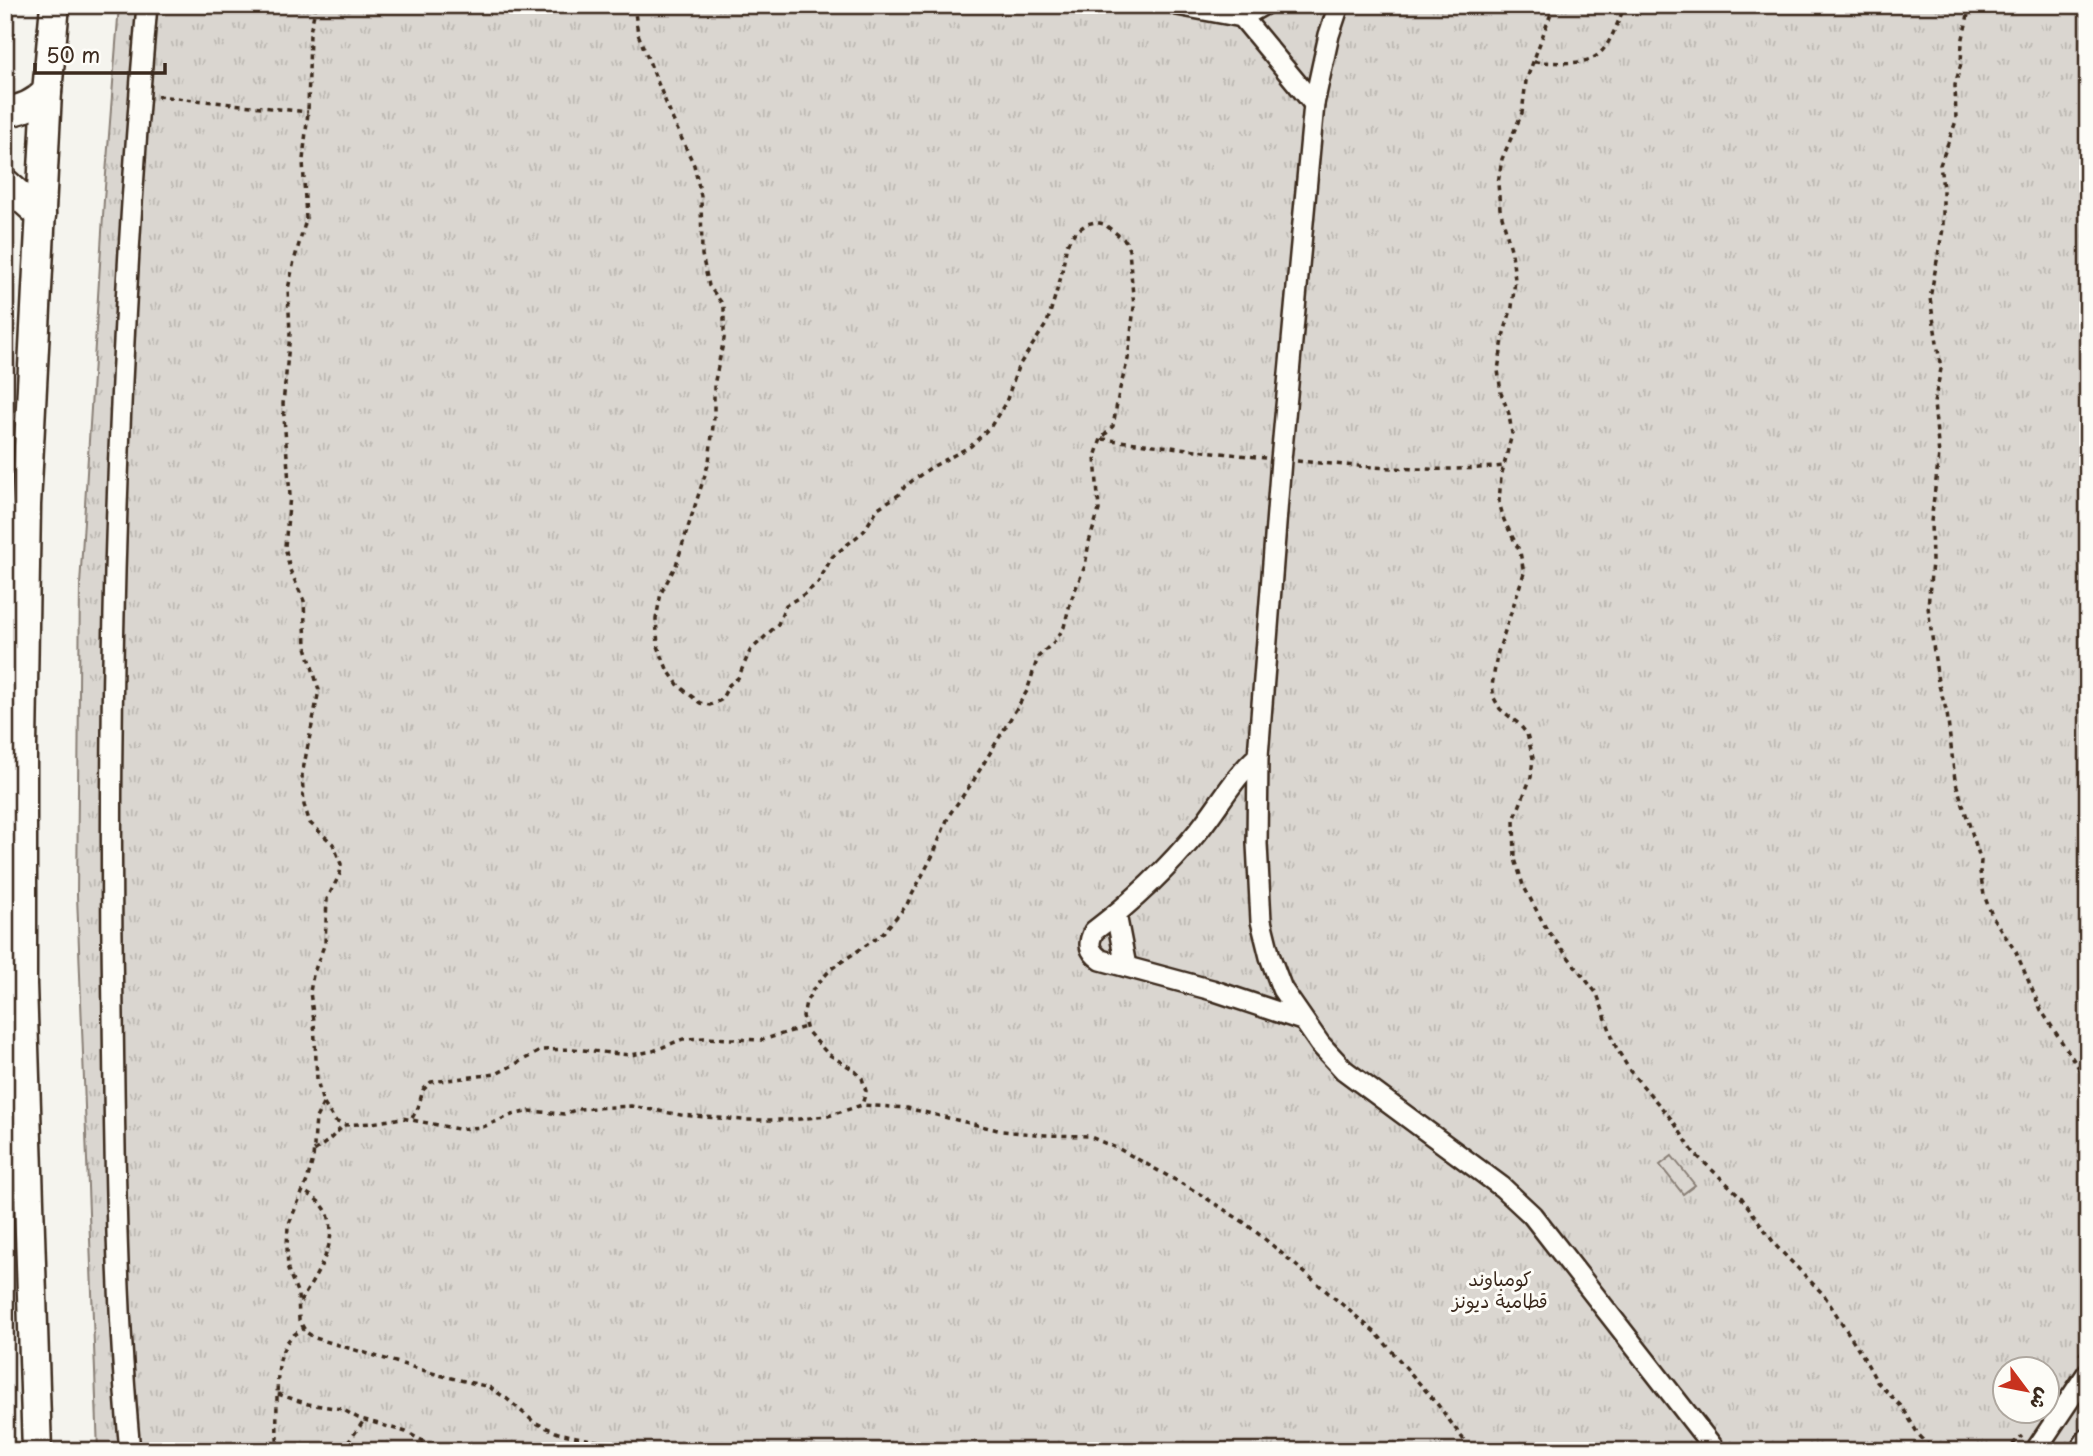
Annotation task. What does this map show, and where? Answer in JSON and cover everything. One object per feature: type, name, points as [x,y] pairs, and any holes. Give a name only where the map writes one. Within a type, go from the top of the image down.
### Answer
[{"type":"street","points":[[37,1451],[22,984],[15,585],[30,440],[47,92],[55,5]]},
{"type":"street","points":[[130,1451],[116,1166],[110,864],[117,466],[147,5]]},
{"type":"street","points":[[1177,5],[1242,17],[1314,104]]},
{"type":"street","points":[[1242,17],[1263,5]]},
{"type":"street","points":[[1339,5],[1329,36],[1314,104],[1281,460],[1258,756],[1257,844],[1261,921],[1270,957],[1282,989],[1302,1020],[1344,1070],[1502,1187],[1532,1215],[1716,1451]]},
{"type":"street","points":[[5,111],[31,105],[47,92]]},
{"type":"street","points":[[5,183],[41,215]]},
{"type":"street","points":[[5,477],[30,440]]},
{"type":"street","points":[[1258,756],[1240,773],[1202,827],[1157,878],[1094,931],[1090,938],[1090,948],[1101,960],[1212,990],[1302,1020]]},
{"type":"street","points":[[1116,915],[1126,966]]},
{"type":"street","points":[[2035,1451],[2088,1372]]},
{"type":"street","points":[[2080,1451],[2088,1438]]},
{"type":"path","points":[[316,5],[310,32],[308,112],[303,160],[306,220],[288,289],[290,334],[283,404],[290,496],[285,546],[290,570],[304,601],[306,647],[318,690],[303,775],[304,811],[310,823],[333,844],[341,864],[340,874],[327,899],[325,943],[313,975],[310,992],[317,1079],[323,1104],[335,1121],[344,1125],[412,1118],[445,1127],[470,1129],[521,1112],[564,1114],[578,1109],[631,1107],[681,1115],[789,1120],[828,1116],[862,1105],[907,1108],[1002,1131],[1034,1135],[1088,1136],[1121,1150],[1195,1191],[1245,1223],[1366,1324],[1434,1399],[1472,1451]]},
{"type":"path","points":[[634,5],[638,34],[694,165],[702,212],[702,255],[709,286],[724,306],[724,339],[714,385],[709,462],[676,565],[662,593],[656,619],[656,632],[663,660],[673,678],[686,693],[700,703],[710,705],[721,700],[729,685],[738,678],[750,651],[773,631],[786,605],[803,596],[818,583],[832,557],[864,531],[878,508],[900,494],[905,486],[930,468],[971,446],[992,426],[1006,402],[1018,367],[1047,323],[1069,239],[1075,232],[1095,222],[1104,224],[1126,241],[1134,307],[1130,351],[1113,426],[1101,439],[1095,457],[1099,510],[1088,542],[1085,566],[1071,600],[1064,627],[1056,640],[1038,657],[1027,691],[972,783],[949,815],[933,855],[906,906],[881,935],[831,969],[806,1002],[803,1016],[805,1027],[828,1054],[862,1078],[866,1091],[862,1105]]},
{"type":"path","points":[[1554,5],[1527,81],[1518,125],[1502,159],[1498,183],[1500,209],[1512,253],[1515,280],[1498,370],[1501,393],[1513,434],[1498,492],[1504,520],[1520,552],[1524,573],[1497,655],[1492,687],[1500,709],[1519,724],[1527,734],[1532,749],[1531,777],[1517,808],[1513,833],[1515,859],[1523,885],[1547,930],[1597,995],[1616,1047],[1626,1065],[1673,1121],[1694,1153],[1741,1197],[1777,1247],[1824,1295],[1877,1382],[1903,1408],[1918,1434],[1934,1451]]},
{"type":"path","points":[[1534,62],[1563,63],[1595,58],[1607,46],[1625,5]]},
{"type":"path","points":[[1970,5],[1955,85],[1956,121],[1940,165],[1944,188],[1943,229],[1930,298],[1941,369],[1934,402],[1939,456],[1931,522],[1929,623],[1938,682],[1947,713],[1955,780],[1981,861],[1980,872],[1987,907],[2016,952],[2041,1010],[2088,1082]]},
{"type":"path","points":[[140,94],[308,112]]},
{"type":"path","points":[[1101,439],[1376,468],[1473,469],[1504,466]]},
{"type":"path","points":[[412,1118],[423,1090],[432,1082],[496,1074],[542,1050],[572,1049],[631,1055],[653,1051],[683,1039],[762,1040],[805,1027]]},
{"type":"path","points":[[323,1104],[316,1118],[312,1144],[314,1151],[304,1191],[288,1226],[288,1270],[298,1294],[299,1320],[304,1329],[315,1338],[343,1348],[489,1387],[534,1422],[558,1433],[644,1451]]},
{"type":"path","points":[[314,1151],[344,1125]]},
{"type":"path","points":[[299,1303],[319,1270],[330,1237],[330,1224],[325,1209],[304,1191]]},
{"type":"path","points":[[278,1451],[275,1418],[278,1394],[276,1374],[288,1340],[304,1329]]},
{"type":"path","points":[[278,1394],[308,1404],[342,1409],[358,1418],[407,1432],[436,1447],[455,1451]]},
{"type":"path","points":[[342,1451],[365,1419]]},
{"type":"green space","points":[[119,5],[2088,5],[2088,1451],[98,1451],[77,895],[80,585]]},
{"type":"green space","points":[[1672,1156],[1695,1185],[1683,1194],[1660,1165]]},
{"type":"district","name":"كومباوند قطامية ديونز","points":[[1500,1290]]}]
